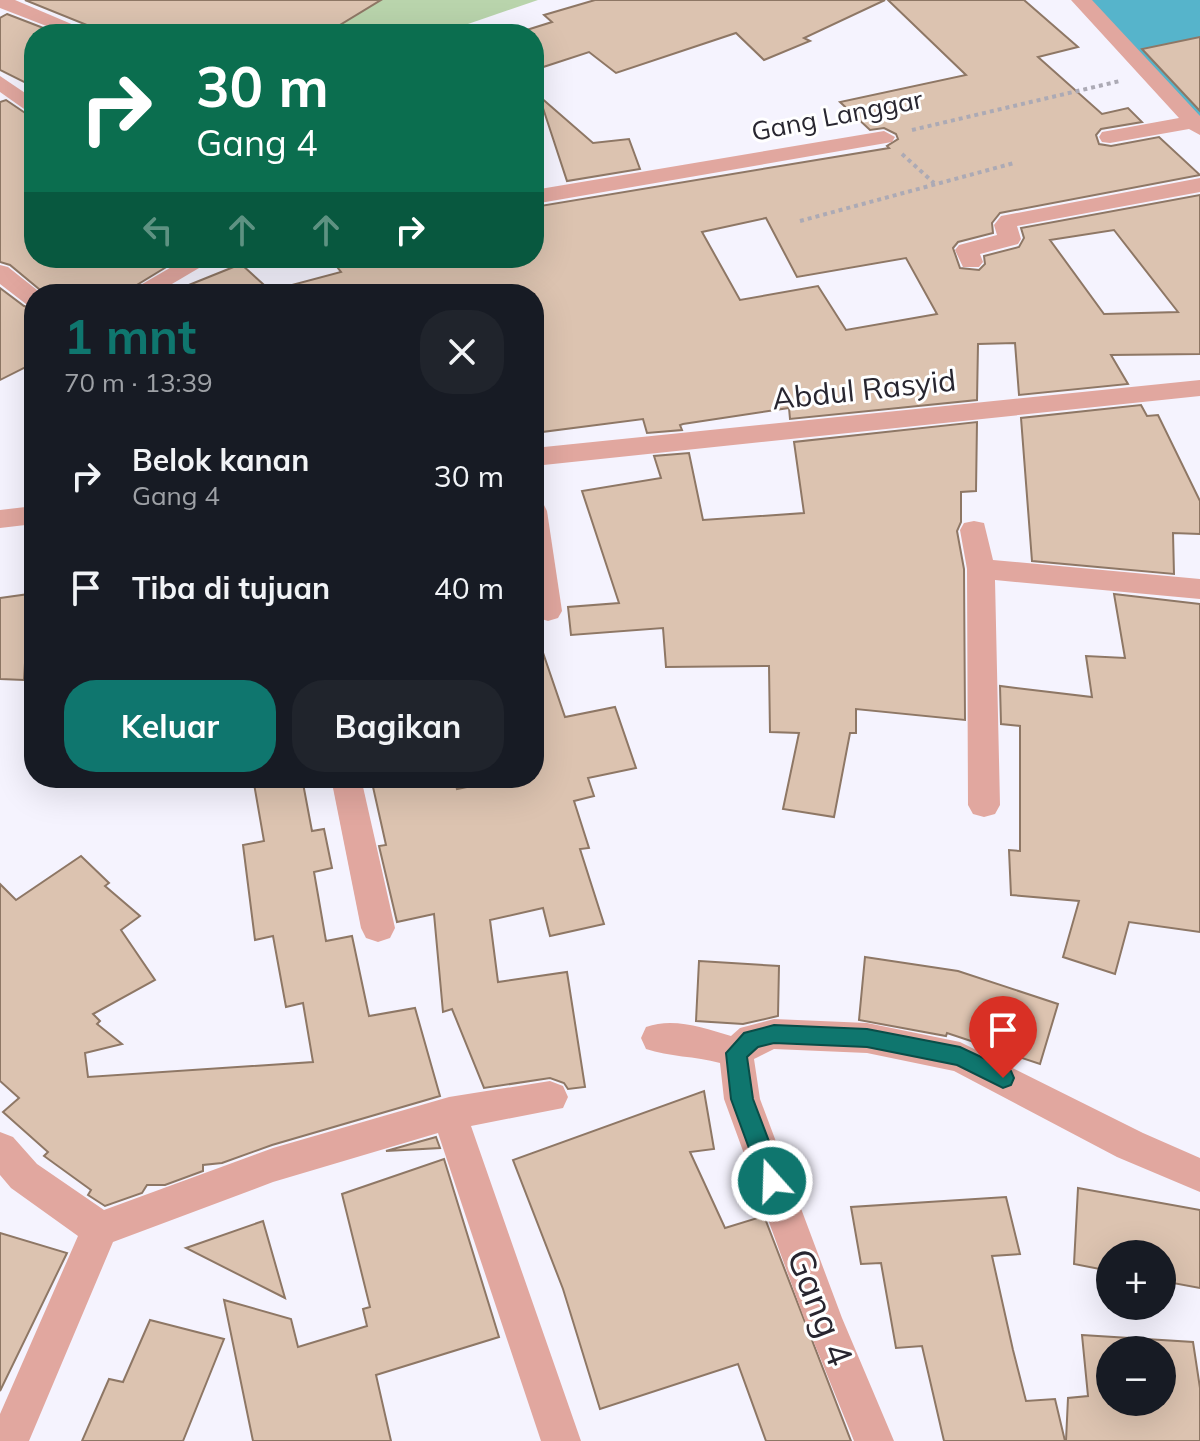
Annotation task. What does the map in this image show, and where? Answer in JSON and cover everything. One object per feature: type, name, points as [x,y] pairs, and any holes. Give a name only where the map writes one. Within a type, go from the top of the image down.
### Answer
[{"type":"street","points":[[1081,0],[1147,75],[1197,125]]},
{"type":"street","points":[[0,1],[59,24]]},
{"type":"street","points":[[0,82],[24,102]]},
{"type":"street","points":[[1110,137],[1197,125]]},
{"type":"street","name":"Gang Langgar","points":[[544,195],[884,137]]},
{"type":"street","points":[[971,262],[967,250],[1010,239],[1005,225],[1009,221],[1200,185]]},
{"type":"street","points":[[156,284],[185,268]]},
{"type":"street","points":[[0,272],[24,291]]},
{"type":"street","name":"Abdul Rasyid","points":[[544,456],[1200,388]]},
{"type":"street","points":[[0,519],[24,516]]},
{"type":"street","points":[[974,530],[981,569],[984,805]]},
{"type":"street","points":[[981,569],[1200,589]]},
{"type":"street","points":[[544,582],[548,611]]},
{"type":"street","points":[[348,788],[378,928]]},
{"type":"street","points":[[658,1038],[692,1040],[736,1053],[752,1039],[774,1034],[867,1038],[960,1057],[1130,1145],[1200,1175]]},
{"type":"street","name":"Gang 4","points":[[736,1053],[742,1099],[823,1318],[874,1441]]},
{"type":"street","points":[[9,1441],[100,1229],[273,1165],[449,1113],[550,1097]]},
{"type":"street","points":[[449,1113],[561,1441]]},
{"type":"street","points":[[0,1149],[24,1176],[100,1229]]},
{"type":"path","name":"Gang Langgar","points":[[884,137],[1147,75]]},
{"type":"path","points":[[884,137],[934,183]]},
{"type":"path","points":[[800,221],[1014,163]]},
{"type":"green space","points":[[240,0],[538,0],[468,24],[272,24]]},
{"type":"water","points":[[1087,0],[1200,0],[1200,120]]},
{"type":"building","points":[[25,0],[381,0],[341,24],[84,24]]},
{"type":"building","points":[[595,0],[885,0],[804,38],[810,41],[764,60],[736,33],[616,73],[589,52],[544,67],[544,25],[552,22],[544,15]]},
{"type":"building","points":[[888,0],[1024,0],[1078,47],[1038,57],[1102,114],[1128,108],[1142,122],[1101,129],[1096,135],[1099,144],[1111,146],[1159,137],[1200,175],[1000,213],[992,223],[993,233],[958,242],[953,248],[960,268],[979,270],[985,264],[984,256],[1019,247],[1024,238],[1021,228],[1200,195],[1200,354],[1111,355],[1128,384],[1019,395],[1015,343],[978,344],[977,400],[790,419],[789,408],[683,424],[680,425],[682,430],[647,433],[643,419],[544,432],[544,284],[296,284],[341,272],[338,268],[544,268],[544,205],[889,148],[887,146],[898,139],[896,134],[884,128],[870,130],[840,102],[966,75]],"holes":[[[766,218],[797,277],[906,258],[937,314],[846,330],[818,286],[740,300],[702,232]],[[1114,230],[1178,312],[1104,314],[1050,240]]]},
{"type":"building","points":[[7,14],[33,24],[24,24],[24,82],[0,70],[0,18]]},
{"type":"building","points":[[1200,37],[1200,111],[1142,49]]},
{"type":"building","points":[[6,100],[24,112],[24,268],[165,268],[138,284],[33,284],[10,265],[0,262],[0,102]]},
{"type":"building","points":[[544,100],[593,143],[629,139],[640,169],[567,181],[544,111]]},
{"type":"building","points":[[231,268],[245,268],[263,284],[191,284]]},
{"type":"building","points":[[0,288],[24,306],[24,368],[0,380]]},
{"type":"building","points":[[1141,405],[1147,416],[1158,415],[1200,501],[1200,534],[1173,533],[1174,574],[1032,561],[1021,418]]},
{"type":"building","points":[[977,422],[976,491],[961,492],[961,522],[957,531],[964,569],[965,720],[856,709],[856,733],[850,733],[834,817],[783,809],[799,733],[770,732],[769,666],[666,667],[663,628],[571,635],[568,607],[619,603],[582,491],[661,478],[654,456],[689,453],[703,520],[804,513],[794,442]]},
{"type":"building","points":[[1114,594],[1200,604],[1200,932],[1129,922],[1115,974],[1063,957],[1079,901],[1011,895],[1009,850],[1020,851],[1020,726],[1001,724],[1000,686],[1092,697],[1086,656],[1125,658]]},
{"type":"building","points":[[24,595],[24,680],[0,679],[0,598]]},
{"type":"building","points":[[544,656],[565,717],[615,707],[636,768],[588,778],[594,796],[574,801],[589,848],[580,849],[604,924],[550,936],[543,908],[490,920],[498,982],[567,972],[585,1087],[568,1089],[564,1083],[550,1078],[484,1088],[452,1009],[443,1012],[434,914],[397,922],[379,846],[386,845],[373,788],[544,788]]},
{"type":"building","points":[[255,788],[304,788],[312,831],[324,829],[332,868],[314,872],[326,941],[352,936],[369,1016],[415,1008],[440,1096],[272,1145],[222,1163],[203,1165],[203,1171],[165,1185],[147,1185],[142,1193],[105,1206],[88,1195],[91,1190],[44,1156],[48,1152],[3,1112],[19,1098],[0,1081],[0,884],[16,900],[81,856],[109,883],[105,886],[140,916],[121,930],[155,980],[93,1014],[100,1021],[97,1024],[122,1044],[85,1053],[88,1077],[313,1062],[303,1003],[286,1007],[273,936],[255,940],[243,845],[264,841]]},
{"type":"building","points":[[865,957],[958,971],[1058,1004],[1040,1064],[947,1033],[946,1036],[859,1020]]},
{"type":"building","points":[[699,961],[779,966],[778,1016],[743,1024],[696,1021]]},
{"type":"building","points":[[704,1091],[714,1149],[690,1152],[725,1228],[764,1216],[851,1441],[766,1441],[738,1364],[600,1409],[563,1289],[513,1160]]},
{"type":"building","points":[[436,1137],[440,1148],[386,1151]]},
{"type":"building","points":[[444,1159],[499,1337],[376,1375],[391,1441],[253,1441],[224,1300],[291,1319],[298,1347],[367,1326],[363,1309],[370,1307],[342,1194]]},
{"type":"building","points":[[1078,1188],[1200,1210],[1200,1288],[1176,1284],[1176,1240],[1096,1240],[1096,1268],[1074,1264]]},
{"type":"building","points":[[1006,1197],[1020,1254],[992,1256],[1013,1350],[1026,1401],[1055,1399],[1065,1441],[944,1441],[922,1346],[896,1348],[881,1263],[861,1264],[851,1207]]},
{"type":"building","points":[[263,1221],[285,1298],[186,1248]]},
{"type":"building","points":[[0,1233],[67,1253],[0,1391]]},
{"type":"building","points":[[150,1320],[224,1339],[183,1441],[82,1441],[109,1379],[123,1382]]},
{"type":"building","points":[[1082,1335],[1098,1336],[1096,1416],[1176,1416],[1176,1341],[1193,1342],[1200,1388],[1200,1441],[1066,1441],[1068,1398],[1088,1396]]},
{"type":"route","points":[[772,1181],[742,1099],[736,1053],[752,1039],[774,1034],[867,1038],[960,1057],[1003,1078]]}]
